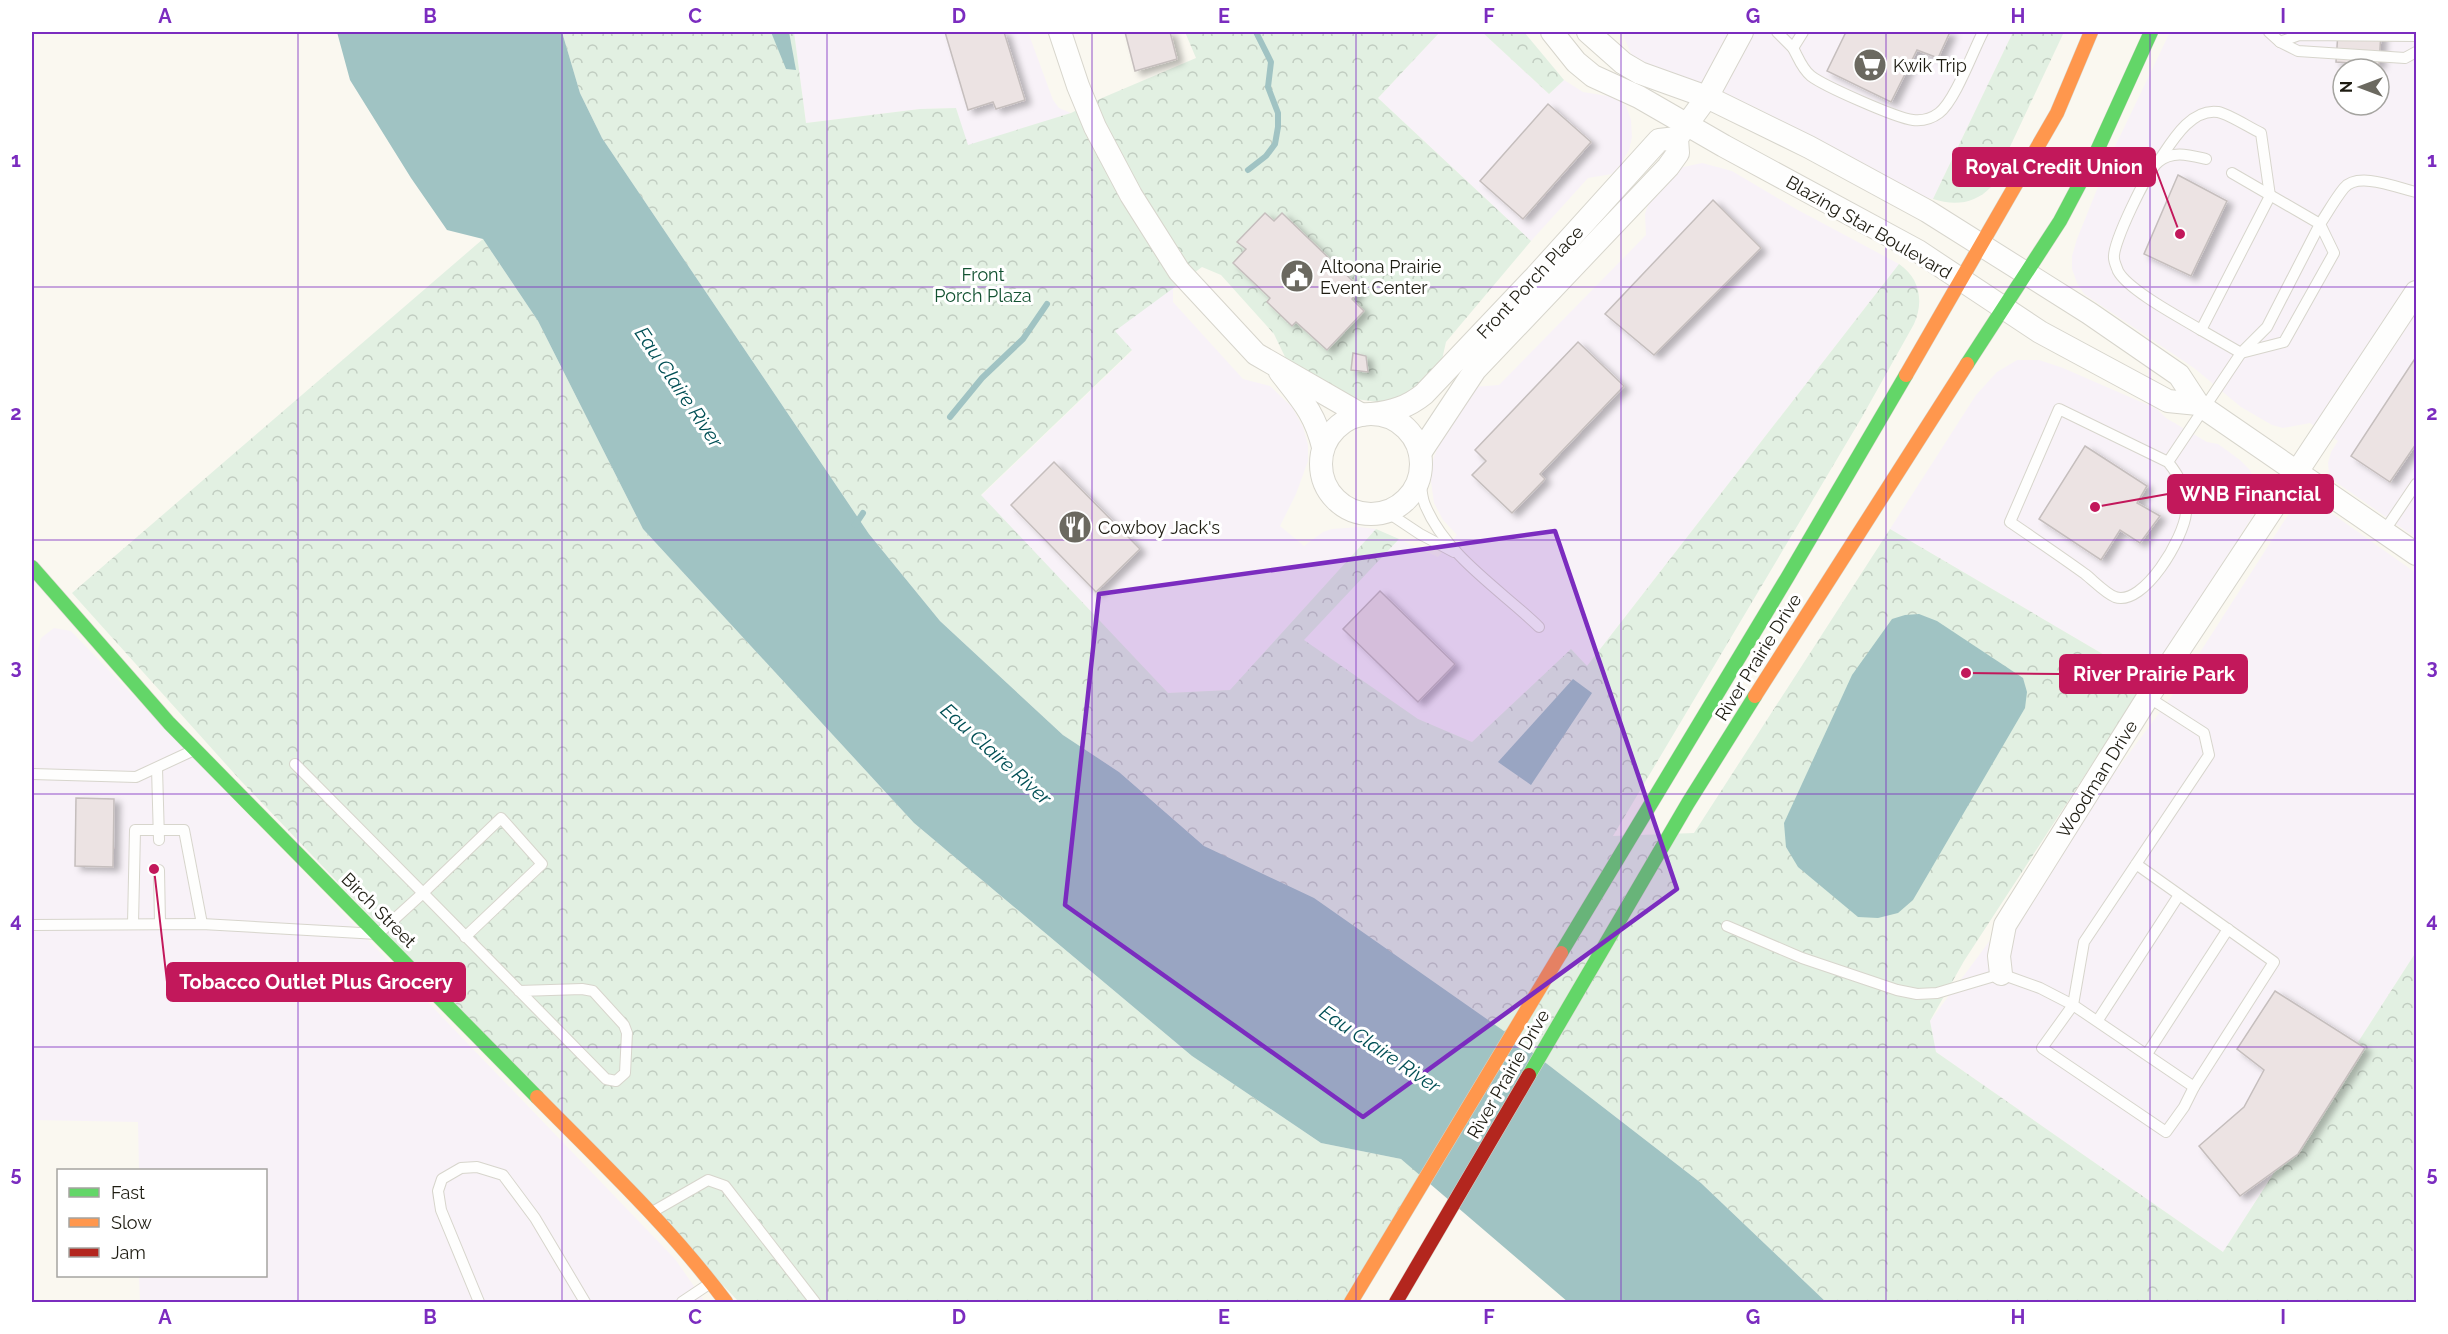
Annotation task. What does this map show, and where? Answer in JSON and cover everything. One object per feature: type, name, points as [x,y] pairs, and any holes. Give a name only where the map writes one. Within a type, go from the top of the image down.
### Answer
[{"type":"main road","name":"River Prairie Drive","points":[[1351,1302],[1787,578],[1982,246],[2057,113],[2091,32]]},
{"type":"main road","name":"River Prairie Drive","points":[[1396,1302],[1688,803],[1840,560],[2060,221],[2096,153],[2151,32]]},
{"type":"main road","name":"Birch Street","points":[[32,567],[195,749],[651,1212],[726,1302]]},
{"type":"street","points":[[1060,32],[1095,128],[1131,195],[1164,249],[1189,281],[1256,354],[1367,414],[1388,417],[1402,425],[1413,438],[1420,463]]},
{"type":"street","name":"Blazing Star Boulevard","points":[[1552,32],[1576,62],[1593,76],[1639,97],[1682,132],[1918,251],[2040,332],[2168,401],[2200,406]]},
{"type":"street","name":"Blazing Star Boulevard","points":[[1588,32],[1623,63],[1640,73],[1707,97],[1809,147],[1927,211],[2027,273],[2179,375],[2200,406],[2416,554]]},
{"type":"street","name":"Front Porch Place","points":[[1387,512],[1399,506],[1416,486],[1420,463],[1475,370],[1660,178],[1678,153],[1682,132],[1707,97],[1742,32]]},
{"type":"street","name":"Front Porch Place","points":[[1323,447],[1330,435],[1350,418],[1385,412],[1408,405],[1432,388],[1659,140],[1682,132]]},
{"type":"street","name":"Woodman Drive","points":[[2001,974],[1999,956],[2005,925],[2148,697],[2416,292]]},
{"type":"street","points":[[1276,366],[1318,424],[1323,447],[1321,472],[1325,486],[1333,498],[1344,507],[1357,513],[1372,515],[1387,512]]},
{"type":"street","points":[[32,567],[32,588]]},
{"type":"lane","points":[[1777,32],[1793,48],[1802,66],[1810,75],[1828,86],[1897,116],[1913,120],[1926,120],[1940,112],[1957,86],[1983,32]]},
{"type":"lane","points":[[1793,48],[1803,32]]},
{"type":"lane","points":[[2269,32],[2280,42],[2298,51],[2404,58],[2416,52]]},
{"type":"lane","points":[[2280,42],[2299,35],[2416,36]]},
{"type":"lane","points":[[2201,330],[2270,196],[2261,133],[2218,112],[2198,116],[2178,132],[2147,177],[2116,241],[2114,257],[2119,273],[2131,286],[2201,330],[2241,353],[2284,342],[2334,253],[2320,224],[2270,196],[2232,173]]},
{"type":"lane","points":[[2158,162],[2176,153],[2206,159]]},
{"type":"lane","points":[[2168,462],[2200,406],[2241,353],[2267,327],[2320,224],[2345,186],[2358,180],[2372,181],[2416,192]]},
{"type":"lane","points":[[2059,409],[2168,462],[2182,479],[2185,496],[2186,512],[2180,537],[2146,586],[2132,596],[2115,597],[2044,544],[2010,522],[2059,409]]},
{"type":"lane","points":[[1420,463],[1424,504],[1447,540],[1460,555],[1539,627]]},
{"type":"lane","points":[[2383,533],[2416,484]]},
{"type":"lane","points":[[1387,512],[1420,534],[1460,555]]},
{"type":"lane","points":[[2136,864],[2274,962],[2166,1132],[2042,1048],[2073,1005],[2084,942],[2136,864],[2209,755],[2204,733],[2148,697]]},
{"type":"lane","points":[[32,774],[136,777],[195,749]]},
{"type":"lane","points":[[295,764],[465,937],[606,1079],[616,1081],[625,1073],[627,1033],[624,1025],[593,991],[582,989],[519,991]]},
{"type":"lane","points":[[157,768],[159,836]]},
{"type":"lane","points":[[32,925],[202,924],[378,934],[501,818],[542,864],[465,937]]},
{"type":"lane","points":[[133,924],[135,830],[159,836],[184,830],[202,924]]},
{"type":"lane","points":[[159,870],[160,923]]},
{"type":"lane","points":[[2098,1020],[2179,895]]},
{"type":"lane","points":[[1727,926],[1838,971],[1917,994],[1937,993],[1959,988],[2001,974],[2040,988],[2073,1005],[2194,1087]]},
{"type":"lane","points":[[2147,1054],[2228,929]]},
{"type":"lane","points":[[479,1302],[441,1210],[438,1191],[442,1179],[461,1168],[477,1167],[503,1175],[535,1218],[585,1302]]},
{"type":"lane","points":[[651,1212],[708,1180],[724,1186],[816,1302]]},
{"type":"lane","points":[[681,1302],[711,1282]]},
{"type":"highlighted area","points":[[1555,531],[1677,889],[1363,1117],[1065,905],[1099,594]]},
{"type":"shaded area","points":[[794,32],[1028,32],[1053,100],[1059,108],[1071,113],[967,146],[956,108],[920,109],[806,123]]},
{"type":"shaded area","points":[[1440,32],[1482,32],[1549,94],[1564,80],[1583,92],[1614,97],[1626,106],[1631,120],[1632,137],[1629,150],[1620,165],[1612,174],[1588,178],[1531,241],[1378,98]]},
{"type":"shaded area","points":[[1619,32],[2013,32],[1933,199],[1915,195],[1757,108],[1639,61],[1632,56],[1623,35]]},
{"type":"shaded area","points":[[2170,32],[2416,32],[2416,538],[2333,480],[2329,473],[2328,463],[2331,452],[2338,441],[2310,423],[2283,428],[2272,425],[2241,407],[2194,368],[2084,294],[2072,269],[2072,256],[2110,157]]},
{"type":"shaded area","points":[[1702,163],[1732,171],[1796,209],[1899,264],[1587,666],[1571,649],[1472,742],[1418,719],[1303,640],[1399,539],[1438,557],[1457,535],[1443,520],[1434,503],[1430,474],[1441,439],[1474,387],[1499,385],[1646,235],[1645,214],[1648,205],[1679,168]]},
{"type":"shaded area","points":[[1173,288],[1173,302],[1243,379],[1270,386],[1292,407],[1303,427],[1308,445],[1308,461],[1296,494],[1280,526],[1304,546],[1323,532],[1332,529],[1360,527],[1376,529],[1230,690],[1168,693],[981,496],[1132,351],[1114,331]]},
{"type":"shaded area","points":[[2017,360],[2039,360],[2063,368],[2157,409],[2166,418],[2207,442],[2218,444],[2240,460],[2250,470],[2257,487],[2256,511],[2147,680],[1890,529],[1976,395],[1997,372]]},
{"type":"shaded area","points":[[2312,503],[2320,505],[2416,573],[2416,952],[2223,1252],[1936,1052],[1930,1021],[2174,693],[2290,512],[2299,505]]},
{"type":"shaded area","points":[[54,628],[71,631],[675,1259],[705,1302],[140,1302],[139,1277],[267,1277],[267,1169],[139,1169],[138,1122],[32,1120],[34,830],[38,649],[41,638]]},
{"type":"green space","name":"Front Porch Plaza","points":[[562,32],[794,32],[806,123],[920,109],[956,108],[968,145],[1071,113],[1196,58],[1185,32],[1440,32],[1378,98],[1531,241],[1446,342],[1441,364],[1403,398],[1378,402],[1348,398],[1286,359],[1274,334],[1221,275],[1202,267],[1115,331],[1132,350],[981,495],[1168,693],[1230,690],[1376,529],[1399,539],[1304,640],[1418,719],[1472,742],[1571,649],[1587,666],[1899,264],[1912,276],[1918,291],[1919,307],[1914,324],[1862,417],[1613,836],[1694,833],[1890,529],[2147,680],[1964,961],[1930,1021],[1936,1052],[2223,1252],[2416,952],[2416,1302],[1826,1302],[1701,1183],[1511,1036],[1204,846],[1119,772],[1063,735],[940,621],[869,534],[602,138],[580,93]]},
{"type":"green space","points":[[1482,32],[1524,32],[1564,80],[1549,94]]},
{"type":"green space","points":[[2013,32],[2064,32],[1991,187],[1978,197],[1964,202],[1933,199]]},
{"type":"green space","points":[[483,239],[538,321],[643,529],[914,823],[1192,1056],[1321,1143],[1401,1159],[1423,1175],[1349,1302],[739,1302],[241,781],[72,593]]},
{"type":"water","name":"Eau Claire River","points":[[337,32],[562,32],[580,93],[602,138],[869,534],[940,621],[1063,735],[1119,772],[1204,846],[1314,898],[1511,1036],[1701,1183],[1826,1302],[1568,1302],[1401,1159],[1321,1143],[1192,1056],[914,823],[643,529],[538,321],[483,239],[447,230],[411,178],[350,80]]},
{"type":"water","points":[[771,32],[789,32],[796,70],[786,69]]},
{"type":"water","points":[[1919,614],[1937,621],[2023,678],[2027,692],[2025,708],[1913,900],[1898,913],[1878,918],[1858,917],[1798,867],[1786,847],[1784,823],[1852,675],[1892,619]]},
{"type":"water","points":[[1573,679],[1592,693],[1531,785],[1498,762]]},
{"type":"building","points":[[945,32],[1004,32],[1025,100],[996,109],[993,102],[968,110]]},
{"type":"building","points":[[1125,32],[1170,32],[1177,59],[1135,71]]},
{"type":"building","name":"Kwik Trip","points":[[1846,32],[1950,32],[1938,58],[1917,50],[1891,102],[1827,71]]},
{"type":"building","points":[[2338,32],[2381,32],[2379,57],[2336,57]]},
{"type":"building","points":[[1548,104],[1591,142],[1523,219],[1480,181]]},
{"type":"building","points":[[2178,175],[2227,201],[2191,276],[2144,254]]},
{"type":"building","points":[[1713,200],[1761,248],[1654,355],[1605,314]]},
{"type":"building","name":"Altoona Prairie Event Center","points":[[1265,213],[1274,221],[1282,213],[1361,289],[1352,299],[1364,311],[1327,350],[1296,322],[1292,326],[1267,302],[1270,298],[1233,263],[1246,249],[1237,242]]},
{"type":"building","points":[[1578,342],[1624,386],[1540,474],[1545,479],[1512,513],[1472,475],[1486,461],[1475,450]]},
{"type":"building","points":[[1353,353],[1366,356],[1368,372],[1351,370]]},
{"type":"building","points":[[2416,357],[2416,444],[2390,482],[2351,456]]},
{"type":"building","points":[[2085,446],[2147,486],[2137,503],[2160,516],[2140,543],[2120,530],[2101,560],[2039,519]]},
{"type":"building","name":"Cowboy Jack's","points":[[1054,462],[1140,549],[1096,592],[1011,505]]},
{"type":"building","points":[[1380,591],[1455,664],[1418,702],[1343,629]]},
{"type":"building","points":[[76,798],[114,799],[113,867],[75,866]]},
{"type":"building","points":[[2275,991],[2365,1048],[2298,1154],[2240,1196],[2199,1146],[2244,1107],[2264,1070],[2237,1049]]},
{"type":"waterway","points":[[1248,170],[1266,156],[1275,144],[1278,127],[1278,113],[1268,87],[1271,62],[1256,32]]},
{"type":"waterway","points":[[950,417],[982,378],[1023,339],[1047,304]]},
{"type":"waterway","points":[[855,525],[863,513]]},
{"type":"traffic: fast","points":[[1967,364],[2060,221],[2096,153],[2151,32]]},
{"type":"traffic: fast","points":[[1561,953],[1787,578],[1906,375]]},
{"type":"traffic: fast","points":[[32,567],[169,723],[537,1097]]},
{"type":"traffic: fast","points":[[1529,1075],[1688,803],[1755,696]]},
{"type":"traffic: slow","points":[[1906,375],[2057,113],[2091,32]]},
{"type":"traffic: slow","points":[[1755,696],[1967,364]]},
{"type":"traffic: slow","points":[[1351,1302],[1561,953]]},
{"type":"traffic: slow","points":[[537,1097],[659,1222],[726,1302]]},
{"type":"traffic: jam","points":[[1396,1302],[1529,1075]]},
{"type":"place","name":"Kwik Trip","points":[[1870,65]]},
{"type":"place","name":"Royal Credit Union","points":[[2180,234]]},
{"type":"place","name":"Altoona Prairie Event Center","points":[[1297,276]]},
{"type":"place","name":"WNB Financial","points":[[2095,507]]},
{"type":"place","name":"Cowboy Jack's","points":[[1075,527]]},
{"type":"place","name":"River Prairie Park","points":[[1966,673]]},
{"type":"place","name":"Tobacco Outlet Plus Grocery","points":[[154,869]]}]
